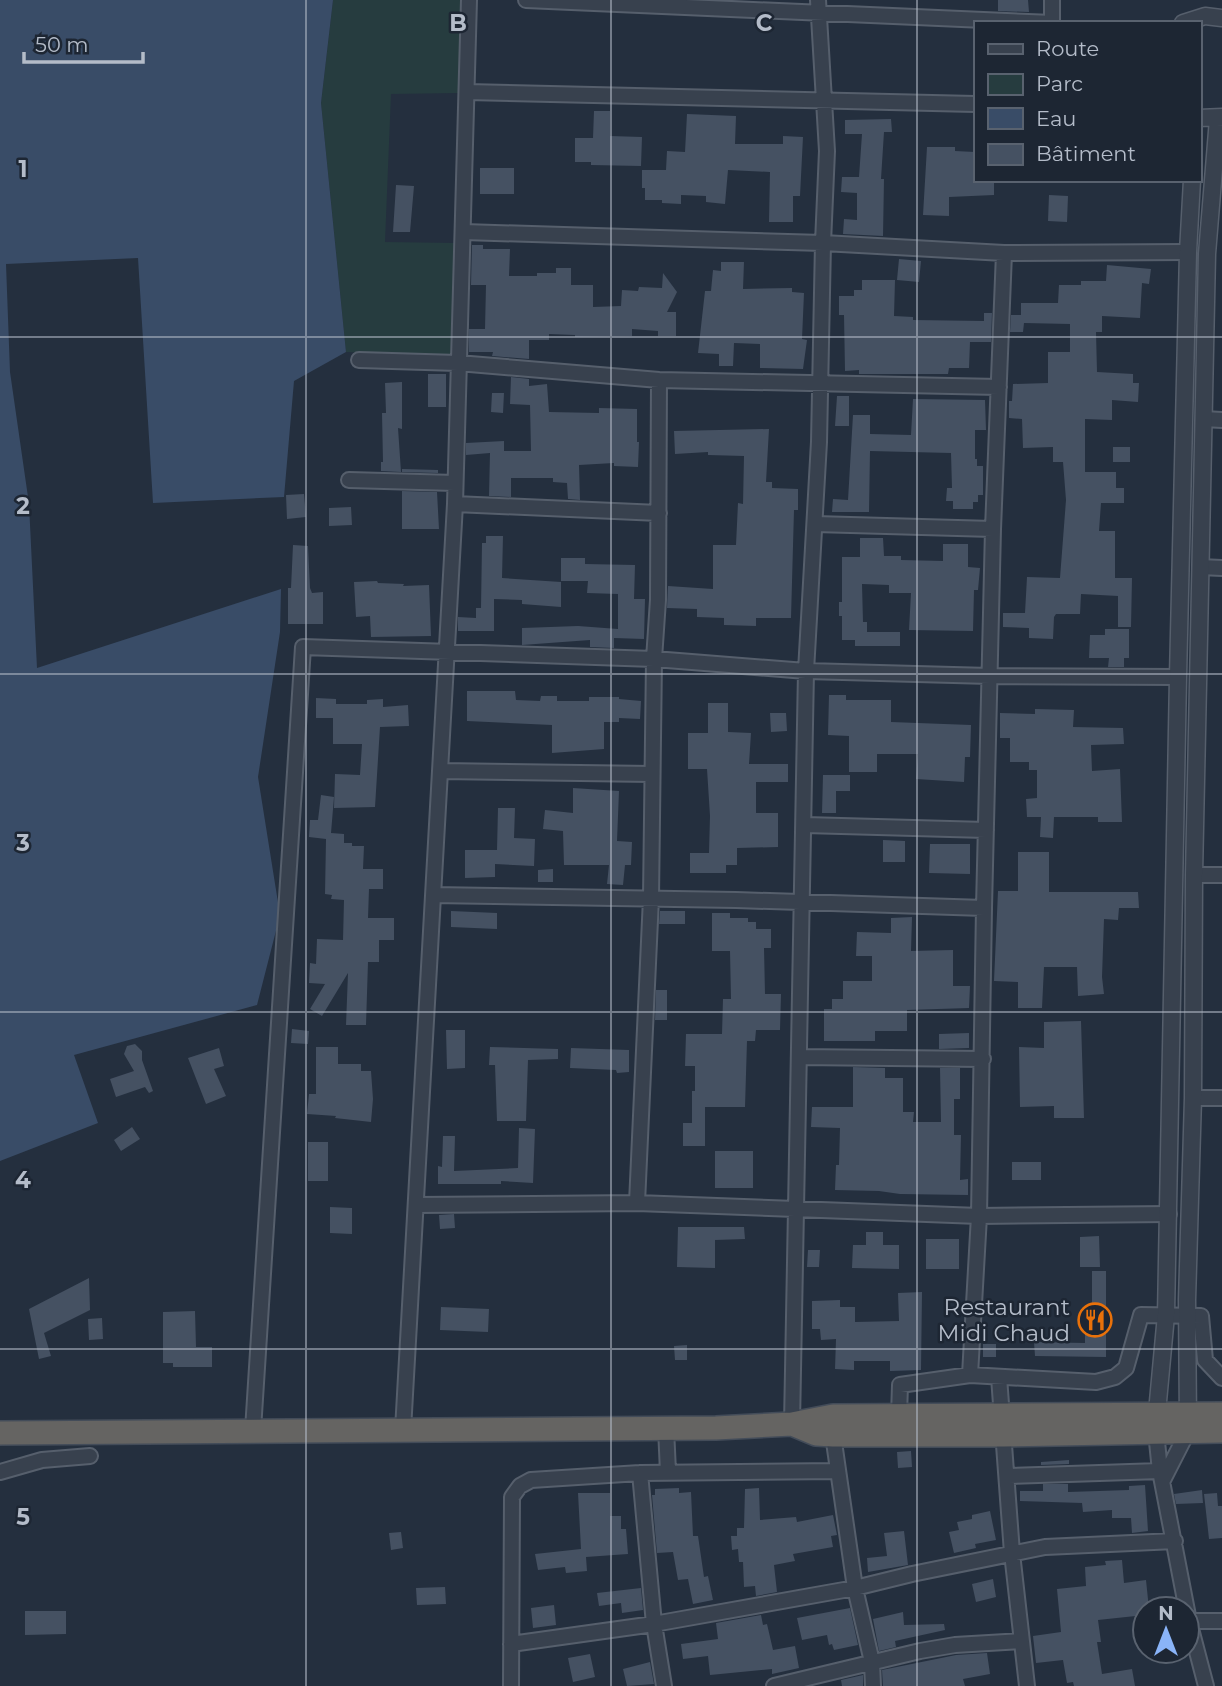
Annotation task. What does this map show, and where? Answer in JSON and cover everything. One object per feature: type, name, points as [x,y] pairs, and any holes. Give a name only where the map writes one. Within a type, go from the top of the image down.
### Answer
[{"type":"highway","points":[[792,1424],[816,1434],[833,1435],[1002,1425],[1188,1422],[1222,1414]]},
{"type":"highway","points":[[0,1433],[666,1428],[792,1424],[833,1416],[899,1415],[1002,1425]]},
{"type":"highway","points":[[1188,1422],[1222,1431]]},
{"type":"street","points":[[403,1430],[455,504],[469,0]]},
{"type":"street","points":[[526,0],[818,6],[1025,21]]},
{"type":"street","points":[[1052,0],[1053,21]]},
{"type":"street","points":[[792,1424],[806,671],[815,524],[827,151],[818,6]]},
{"type":"street","points":[[1186,21],[1205,8],[1222,18]]},
{"type":"street","points":[[467,92],[974,104]]},
{"type":"street","points":[[1162,1475],[1188,1422],[1187,1317],[1193,1098],[1194,875],[1207,254],[1220,118],[1201,118]]},
{"type":"street","points":[[1184,1595],[1162,1475],[1156,1423],[1166,1315],[1178,677],[1192,182]]},
{"type":"street","points":[[464,232],[823,243],[1004,253],[1188,252]]},
{"type":"street","points":[[970,1374],[979,1216],[993,529],[1004,253]]},
{"type":"street","points":[[359,360],[458,363],[659,380],[999,387]]},
{"type":"street","points":[[636,1203],[651,898],[654,659],[658,600],[659,380]]},
{"type":"street","points":[[1204,419],[1222,420]]},
{"type":"street","points":[[349,480],[455,483]]},
{"type":"street","points":[[455,504],[659,513]]},
{"type":"street","points":[[815,524],[993,529]]},
{"type":"street","points":[[1200,567],[1222,568]]},
{"type":"street","points":[[253,1430],[303,647],[654,659],[806,671],[1178,677]]},
{"type":"street","points":[[441,771],[652,774]]},
{"type":"street","points":[[805,825],[986,830]]},
{"type":"street","points":[[1194,875],[1222,875]]},
{"type":"street","points":[[433,895],[651,898],[984,908]]},
{"type":"street","points":[[799,1057],[982,1059]]},
{"type":"street","points":[[1193,1098],[1222,1098]]},
{"type":"street","points":[[416,1205],[636,1203],[979,1216],[1168,1214]]},
{"type":"street","points":[[899,1415],[900,1385],[970,1374],[1096,1382],[1115,1377],[1126,1368],[1141,1315],[1200,1316],[1205,1360],[1222,1378]]},
{"type":"street","points":[[999,1377],[1012,1553],[1027,1686]]},
{"type":"street","points":[[666,1428],[668,1472]]},
{"type":"street","points":[[833,1435],[855,1588],[872,1662],[873,1686]]},
{"type":"street","points":[[0,1472],[42,1460],[90,1456]]},
{"type":"street","points":[[511,1686],[512,1497],[525,1482],[668,1472],[838,1471]]},
{"type":"street","points":[[640,1473],[654,1624],[664,1686]]},
{"type":"street","points":[[1007,1476],[1162,1475]]},
{"type":"street","points":[[511,1644],[654,1624],[855,1588],[1012,1553],[1045,1548],[1175,1541]]},
{"type":"street","points":[[1201,1621],[1222,1621]]},
{"type":"street","points":[[784,1685],[872,1662],[955,1645],[1021,1642]]},
{"type":"street","points":[[1201,1665],[1206,1686]]},
{"type":"green space","points":[[333,0],[461,0],[459,93],[391,94],[385,242],[456,243],[452,356],[346,352],[321,103]]},
{"type":"water","points":[[0,0],[333,0],[321,103],[346,352],[294,381],[284,497],[153,503],[138,258],[6,264],[10,372],[29,504],[37,668],[281,589],[280,632],[258,777],[280,915],[257,1005],[74,1055],[98,1123],[0,1161]]},
{"type":"building","points":[[998,0],[1028,0],[1029,12],[998,11]]},
{"type":"building","points":[[594,111],[610,111],[610,136],[642,137],[641,166],[575,162],[575,138],[593,138]]},
{"type":"building","points":[[687,114],[736,116],[735,144],[783,144],[783,136],[803,137],[800,196],[793,196],[793,222],[769,222],[770,172],[728,170],[725,204],[706,202],[706,196],[681,195],[681,204],[645,200],[642,170],[666,170],[667,151],[685,152]]},
{"type":"building","points":[[891,119],[892,132],[884,132],[881,179],[884,179],[883,236],[843,234],[844,219],[857,220],[857,193],[841,192],[842,177],[859,177],[862,134],[845,134],[845,120]]},
{"type":"building","points":[[927,147],[955,147],[955,151],[974,152],[974,182],[994,182],[994,195],[949,197],[949,216],[923,215]]},
{"type":"building","points":[[480,168],[514,168],[514,194],[480,194]]},
{"type":"building","points":[[396,185],[414,186],[410,232],[393,232]]},
{"type":"building","points":[[1049,195],[1068,196],[1067,222],[1048,221]]},
{"type":"building","points":[[472,245],[483,245],[483,249],[510,249],[509,276],[537,276],[537,273],[556,273],[556,268],[571,268],[571,285],[593,285],[593,307],[621,306],[622,290],[638,291],[639,287],[662,288],[663,273],[677,292],[667,312],[676,312],[676,336],[658,336],[658,331],[632,329],[632,336],[575,337],[549,334],[549,340],[529,340],[529,359],[492,356],[493,352],[469,352],[469,329],[485,329],[486,285],[471,285]]},
{"type":"building","points":[[899,259],[921,261],[919,282],[897,280]]},
{"type":"building","points":[[721,262],[744,262],[743,289],[792,288],[792,292],[804,293],[802,339],[807,340],[803,369],[760,368],[760,344],[734,343],[733,366],[719,366],[719,354],[698,353],[705,291],[711,291],[713,270],[721,271]]},
{"type":"building","points":[[1107,265],[1151,269],[1149,284],[1142,283],[1140,318],[1102,316],[1102,332],[1096,332],[1097,372],[1133,374],[1133,383],[1139,383],[1138,402],[1112,400],[1112,420],[1085,419],[1085,472],[1116,472],[1116,488],[1124,488],[1124,503],[1101,503],[1099,531],[1115,531],[1115,578],[1132,578],[1131,627],[1118,627],[1118,596],[1081,594],[1080,614],[1056,614],[1054,617],[1053,639],[1029,638],[1029,628],[1003,627],[1003,613],[1025,613],[1027,577],[1060,578],[1066,500],[1063,462],[1053,462],[1053,447],[1023,448],[1022,419],[1009,418],[1009,401],[1012,401],[1013,384],[1048,383],[1048,352],[1070,352],[1070,324],[1024,323],[1023,332],[1010,332],[1011,315],[1021,315],[1021,303],[1058,303],[1059,285],[1081,285],[1081,281],[1106,281]]},
{"type":"building","points":[[862,280],[895,280],[894,316],[913,317],[913,320],[984,321],[984,313],[992,313],[991,342],[970,342],[969,368],[949,368],[948,374],[859,374],[859,370],[845,371],[844,315],[839,315],[839,296],[854,296],[854,290],[862,290]]},
{"type":"building","points":[[428,374],[446,374],[446,407],[428,407]]},
{"type":"building","points":[[511,377],[529,379],[529,386],[547,384],[549,412],[599,413],[599,408],[637,409],[638,467],[614,466],[614,463],[579,465],[580,500],[568,499],[567,483],[553,482],[553,478],[511,478],[511,497],[489,496],[490,453],[466,455],[466,443],[504,441],[504,451],[531,451],[530,405],[510,404]]},
{"type":"building","points":[[402,382],[402,429],[398,428],[401,472],[381,471],[382,413],[386,413],[385,383]]},
{"type":"building","points":[[492,393],[504,393],[503,413],[491,412]]},
{"type":"building","points":[[837,396],[849,396],[849,426],[835,426]]},
{"type":"building","points":[[913,399],[985,400],[986,430],[975,430],[975,459],[977,466],[983,466],[983,495],[978,495],[978,502],[973,502],[973,509],[953,509],[953,501],[946,501],[947,488],[952,488],[951,453],[870,451],[869,512],[832,512],[833,499],[848,500],[853,415],[870,415],[870,434],[911,435]]},
{"type":"building","points":[[769,429],[766,482],[772,482],[772,488],[798,489],[798,510],[794,510],[791,618],[756,618],[756,626],[724,625],[724,618],[697,617],[697,609],[667,608],[668,586],[713,589],[713,545],[736,545],[738,503],[743,504],[744,456],[708,455],[708,452],[675,454],[674,431]]},
{"type":"building","points":[[1113,447],[1130,447],[1130,462],[1113,462]]},
{"type":"building","points":[[402,469],[438,470],[438,473],[402,472]]},
{"type":"building","points":[[402,491],[437,492],[439,529],[402,529]]},
{"type":"building","points":[[304,494],[306,517],[287,519],[286,495]]},
{"type":"building","points":[[351,507],[352,525],[329,526],[329,508]]},
{"type":"building","points":[[486,536],[503,536],[502,578],[561,582],[561,607],[522,604],[522,600],[494,599],[494,631],[458,631],[458,617],[476,618],[476,608],[481,608],[482,543],[486,543]]},
{"type":"building","points":[[860,538],[883,538],[884,556],[901,556],[901,560],[943,561],[943,544],[968,544],[968,567],[980,568],[978,590],[974,590],[973,631],[909,630],[911,593],[889,593],[889,585],[862,584],[863,622],[867,622],[867,632],[900,632],[900,646],[855,646],[855,640],[842,640],[839,602],[842,602],[842,557],[860,557]]},
{"type":"building","points":[[293,545],[308,546],[310,588],[312,593],[323,592],[323,624],[288,624],[288,588],[291,588]]},
{"type":"building","points":[[561,558],[585,558],[585,564],[635,565],[634,599],[645,599],[644,639],[614,638],[614,648],[590,647],[590,640],[522,645],[522,628],[578,626],[618,629],[618,594],[587,593],[588,581],[561,581]]},
{"type":"building","points":[[354,582],[404,584],[403,586],[429,585],[431,636],[371,637],[370,616],[356,617]]},
{"type":"building","points":[[1105,629],[1129,629],[1129,658],[1124,658],[1124,667],[1108,667],[1109,658],[1089,658],[1090,635],[1105,635]]},
{"type":"building","points":[[467,691],[515,691],[516,700],[540,701],[541,696],[557,696],[557,701],[619,697],[641,701],[640,719],[619,718],[619,722],[604,722],[604,749],[552,753],[552,725],[467,721]]},
{"type":"building","points":[[829,695],[846,695],[846,700],[891,700],[891,722],[971,725],[970,757],[965,757],[964,782],[916,779],[918,754],[877,754],[877,772],[849,772],[849,736],[828,735]]},
{"type":"building","points":[[316,698],[336,699],[336,704],[367,704],[367,700],[383,699],[383,707],[408,705],[409,726],[380,727],[375,807],[334,808],[335,774],[360,775],[362,744],[333,744],[333,718],[316,718]]},
{"type":"building","points":[[708,703],[728,703],[728,732],[751,733],[749,764],[788,764],[788,782],[756,782],[756,813],[778,813],[778,847],[737,848],[737,865],[726,865],[726,873],[690,873],[690,853],[709,853],[707,769],[688,769],[688,733],[708,733]]},
{"type":"building","points":[[1035,709],[1074,710],[1073,727],[1123,728],[1124,744],[1091,745],[1092,771],[1120,769],[1122,822],[1098,822],[1098,817],[1054,817],[1053,838],[1040,837],[1041,817],[1027,817],[1026,799],[1037,798],[1037,770],[1029,770],[1029,762],[1010,762],[1010,738],[1000,738],[1000,713],[1035,714]]},
{"type":"building","points":[[770,713],[786,713],[787,731],[771,732]]},
{"type":"building","points":[[823,775],[850,775],[850,791],[836,791],[836,813],[822,813]]},
{"type":"building","points":[[573,788],[619,791],[617,841],[632,842],[631,865],[625,865],[623,885],[607,884],[609,865],[564,865],[563,831],[543,829],[545,810],[573,813]]},
{"type":"building","points":[[321,795],[334,797],[331,833],[344,834],[344,843],[364,846],[363,869],[383,869],[383,889],[369,889],[368,918],[394,918],[394,940],[379,940],[379,962],[368,962],[366,1025],[346,1025],[348,973],[322,1016],[310,1009],[325,984],[309,983],[310,963],[316,964],[317,939],[343,940],[344,900],[331,899],[332,895],[325,894],[326,839],[309,837],[310,820],[318,820]]},
{"type":"building","points":[[498,808],[515,808],[514,838],[535,839],[534,866],[495,864],[495,877],[465,878],[465,850],[497,850]]},
{"type":"building","points":[[883,840],[905,841],[905,862],[883,862]]},
{"type":"building","points":[[930,844],[970,844],[970,874],[929,873]]},
{"type":"building","points":[[1018,852],[1049,852],[1049,892],[1138,892],[1139,908],[1119,908],[1118,920],[1104,919],[1104,994],[1078,996],[1077,967],[1044,967],[1042,1008],[1018,1008],[1018,982],[994,981],[998,891],[1018,891]]},
{"type":"building","points":[[553,869],[553,882],[538,882],[538,870]]},
{"type":"building","points":[[451,911],[497,913],[497,929],[451,927]]},
{"type":"building","points":[[660,911],[685,911],[685,924],[659,924]]},
{"type":"building","points":[[712,913],[730,913],[730,918],[748,918],[748,922],[756,922],[756,929],[771,929],[771,948],[764,948],[765,994],[781,994],[780,1030],[756,1030],[755,1041],[747,1041],[745,1107],[705,1107],[705,1146],[683,1146],[683,1123],[692,1123],[692,1091],[695,1091],[695,1066],[685,1066],[686,1034],[722,1034],[723,999],[731,999],[730,951],[712,951]]},
{"type":"building","points":[[912,917],[911,951],[953,950],[953,986],[970,986],[969,1008],[907,1010],[907,1031],[875,1031],[875,1041],[824,1041],[824,1009],[832,1009],[832,999],[843,999],[843,981],[872,981],[872,956],[856,956],[857,932],[891,933],[891,918]]},
{"type":"building","points":[[656,990],[667,990],[667,1020],[655,1020]]},
{"type":"building","points":[[1081,1021],[1084,1118],[1054,1118],[1054,1106],[1020,1107],[1019,1047],[1044,1048],[1044,1022]]},
{"type":"building","points":[[292,1029],[309,1031],[308,1044],[291,1043]]},
{"type":"building","points":[[446,1030],[465,1030],[465,1068],[447,1069]]},
{"type":"building","points":[[969,1033],[969,1048],[939,1049],[939,1034]]},
{"type":"building","points":[[135,1044],[142,1051],[142,1060],[153,1091],[149,1093],[145,1087],[116,1097],[110,1079],[134,1071],[124,1054],[127,1046]]},
{"type":"building","points":[[316,1047],[338,1047],[338,1064],[361,1064],[361,1071],[371,1071],[371,1122],[307,1114],[309,1094],[316,1094]]},
{"type":"building","points":[[490,1047],[558,1049],[558,1059],[528,1060],[526,1121],[497,1121],[495,1065],[489,1065]]},
{"type":"building","points":[[219,1048],[224,1066],[214,1069],[226,1096],[206,1104],[188,1058]]},
{"type":"building","points":[[571,1048],[629,1050],[629,1072],[570,1068]]},
{"type":"building","points":[[853,1067],[885,1068],[885,1078],[903,1078],[903,1112],[914,1112],[913,1122],[941,1122],[940,1068],[960,1068],[960,1099],[954,1099],[954,1135],[961,1135],[960,1180],[968,1179],[968,1195],[835,1190],[840,1128],[811,1127],[812,1107],[853,1107]]},
{"type":"building","points":[[132,1127],[140,1139],[121,1151],[114,1140]]},
{"type":"building","points":[[519,1128],[535,1129],[533,1183],[501,1181],[501,1184],[438,1184],[438,1166],[442,1167],[443,1136],[455,1136],[454,1171],[518,1168]]},
{"type":"building","points":[[308,1142],[328,1142],[328,1181],[308,1181]]},
{"type":"building","points":[[715,1151],[753,1151],[753,1188],[715,1188]]},
{"type":"building","points":[[1012,1162],[1041,1162],[1041,1180],[1012,1180]]},
{"type":"building","points":[[330,1207],[352,1208],[352,1234],[330,1233]]},
{"type":"building","points":[[454,1214],[455,1228],[440,1229],[439,1215]]},
{"type":"building","points":[[678,1227],[744,1227],[745,1239],[715,1240],[715,1268],[677,1267]]},
{"type":"building","points":[[866,1232],[883,1232],[883,1245],[899,1245],[899,1269],[852,1268],[853,1245],[866,1245]]},
{"type":"building","points":[[1099,1236],[1100,1267],[1080,1267],[1080,1237]]},
{"type":"building","points":[[926,1239],[959,1239],[959,1269],[926,1269]]},
{"type":"building","points":[[808,1250],[820,1250],[819,1267],[807,1267]]},
{"type":"building","points":[[1092,1271],[1106,1271],[1106,1357],[1035,1356],[1034,1342],[1085,1343],[1085,1332],[1092,1332]]},
{"type":"building","points":[[89,1278],[90,1310],[44,1333],[51,1356],[39,1359],[29,1309]]},
{"type":"building","points":[[922,1292],[921,1370],[890,1371],[890,1361],[854,1361],[854,1370],[835,1369],[836,1339],[821,1340],[820,1329],[812,1329],[812,1301],[840,1300],[840,1307],[855,1307],[855,1322],[899,1321],[898,1293]]},
{"type":"building","points":[[441,1307],[489,1309],[488,1332],[440,1330]]},
{"type":"building","points":[[195,1311],[196,1347],[212,1347],[212,1367],[173,1367],[173,1363],[163,1363],[163,1312]]},
{"type":"building","points":[[102,1318],[103,1339],[89,1340],[88,1319]]},
{"type":"building","points":[[983,1344],[996,1344],[996,1357],[983,1357]]},
{"type":"building","points":[[687,1345],[687,1360],[675,1360],[674,1346]]},
{"type":"building","points":[[911,1451],[912,1467],[898,1468],[897,1452]]},
{"type":"building","points":[[1069,1460],[1069,1464],[1041,1465],[1041,1462]]},
{"type":"building","points":[[1043,1484],[1068,1484],[1068,1492],[1129,1490],[1129,1486],[1145,1485],[1148,1531],[1132,1533],[1131,1518],[1112,1518],[1112,1510],[1083,1512],[1082,1503],[1020,1501],[1020,1491],[1043,1491]]},
{"type":"building","points":[[679,1488],[679,1493],[691,1492],[693,1536],[698,1536],[704,1577],[708,1576],[713,1600],[693,1604],[688,1579],[678,1580],[673,1552],[657,1553],[652,1495],[655,1495],[655,1489]]},
{"type":"building","points":[[759,1488],[760,1520],[796,1517],[797,1522],[833,1515],[837,1535],[831,1536],[833,1547],[793,1554],[795,1561],[774,1565],[777,1592],[756,1596],[755,1586],[744,1587],[743,1562],[739,1562],[738,1549],[732,1550],[731,1536],[737,1536],[737,1528],[744,1528],[745,1489]]},
{"type":"building","points":[[1202,1490],[1203,1503],[1176,1504],[1174,1494]]},
{"type":"building","points":[[578,1493],[610,1493],[610,1516],[621,1516],[621,1529],[626,1529],[628,1554],[586,1557],[587,1571],[566,1573],[565,1567],[538,1570],[535,1554],[581,1549]]},
{"type":"building","points":[[1217,1493],[1218,1506],[1222,1506],[1222,1538],[1209,1539],[1204,1494]]},
{"type":"building","points":[[990,1511],[996,1540],[975,1544],[976,1548],[954,1553],[949,1532],[959,1530],[957,1522]]},
{"type":"building","points":[[904,1531],[908,1565],[868,1572],[867,1558],[887,1556],[884,1533]]},
{"type":"building","points":[[401,1532],[403,1548],[391,1550],[389,1533]]},
{"type":"building","points":[[1122,1560],[1124,1583],[1146,1580],[1148,1595],[1131,1595],[1131,1616],[1098,1620],[1101,1642],[1097,1642],[1102,1674],[1132,1669],[1135,1686],[1074,1686],[1073,1682],[1067,1683],[1063,1660],[1036,1663],[1033,1636],[1061,1632],[1057,1589],[1086,1586],[1085,1567],[1106,1565],[1105,1561]]},
{"type":"building","points":[[993,1579],[996,1597],[976,1602],[972,1584]]},
{"type":"building","points":[[445,1587],[446,1604],[417,1605],[416,1588]]},
{"type":"building","points":[[641,1588],[643,1610],[622,1613],[621,1603],[599,1606],[597,1593]]},
{"type":"building","points":[[554,1605],[556,1625],[533,1628],[531,1608]]},
{"type":"building","points":[[850,1608],[858,1645],[834,1650],[832,1644],[829,1645],[827,1635],[802,1640],[797,1618]]},
{"type":"building","points":[[25,1611],[66,1611],[66,1634],[25,1635]]},
{"type":"building","points":[[903,1612],[904,1625],[944,1624],[945,1630],[895,1641],[896,1647],[879,1651],[873,1619]]},
{"type":"building","points":[[761,1615],[763,1625],[767,1624],[773,1650],[795,1646],[799,1668],[772,1674],[772,1669],[710,1675],[708,1656],[683,1659],[681,1644],[718,1639],[716,1623]]},
{"type":"building","points":[[987,1653],[990,1674],[963,1679],[965,1686],[883,1686],[882,1670],[956,1655]]},
{"type":"building","points":[[590,1654],[595,1677],[573,1682],[568,1658]]},
{"type":"building","points":[[650,1662],[654,1684],[627,1686],[623,1669]]},
{"type":"building","points":[[863,1675],[863,1686],[842,1686],[841,1680]]},
{"type":"place","name":"Restaurant Midi Chaud","points":[[1095,1320]]}]
